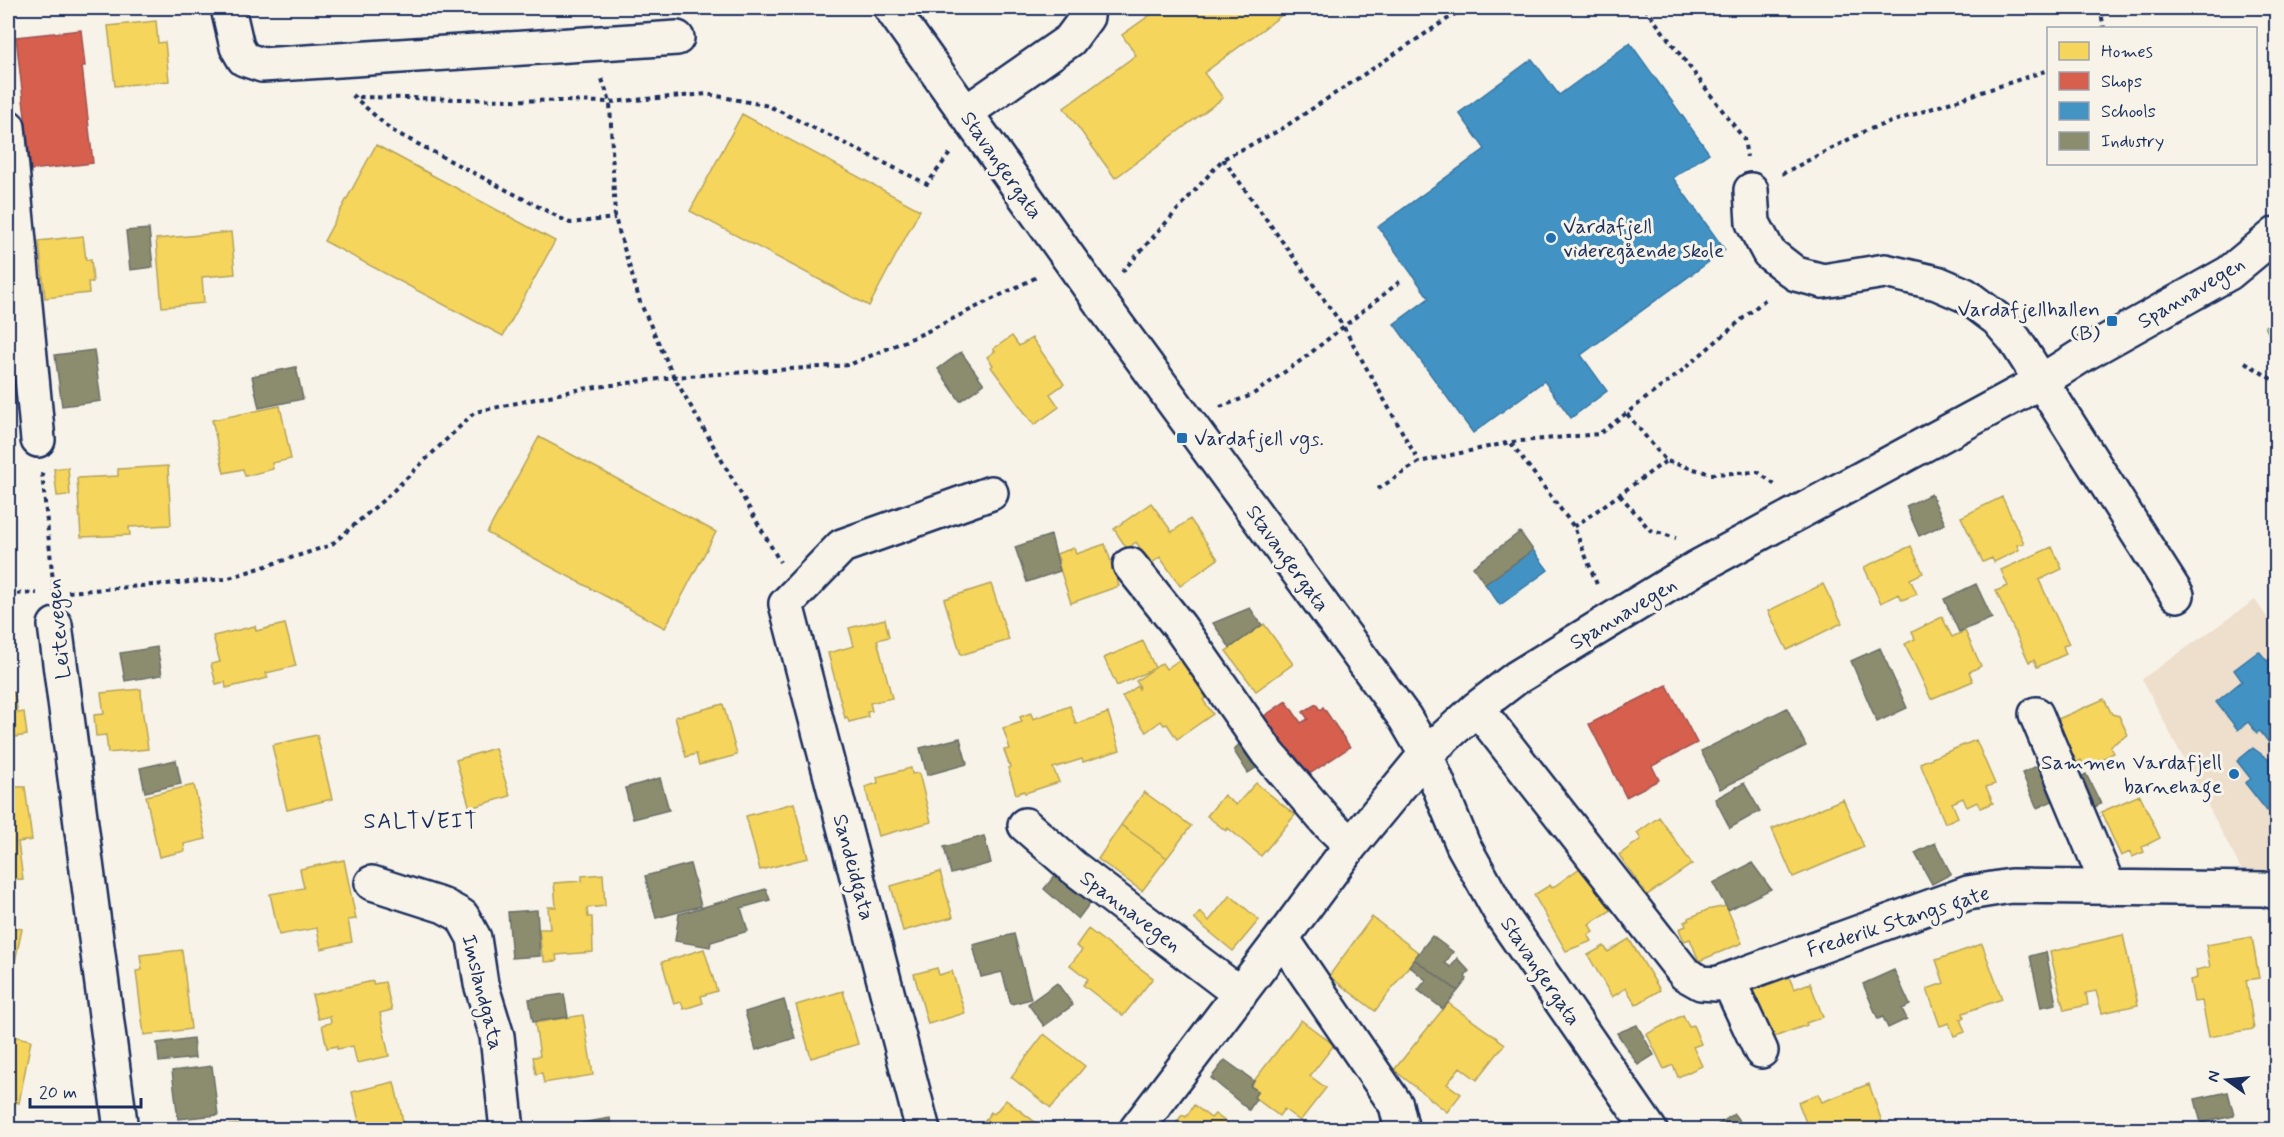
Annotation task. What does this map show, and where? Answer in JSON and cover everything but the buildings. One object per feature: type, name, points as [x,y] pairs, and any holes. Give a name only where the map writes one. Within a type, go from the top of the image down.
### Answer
[{"type":"street","points":[[228,8],[237,47],[244,59],[262,65],[677,38]]},
{"type":"street","name":"Stavangergata","points":[[891,8],[1098,300],[1405,718],[1426,754],[1463,845],[1503,917],[1650,1130]]},
{"type":"street","points":[[972,123],[1070,40],[1087,17],[1088,8]]},
{"type":"street","points":[[8,127],[38,440]]},
{"type":"street","points":[[1751,190],[1753,223],[1769,253],[1796,274],[1823,281],[1885,271],[1937,284],[1965,295],[1997,319],[2015,340],[2177,595]]},
{"type":"street","name":"Spannavegen","points":[[1136,1130],[1351,845],[1426,754],[1477,708],[1516,678],[1696,568],[2040,382],[2086,353],[2229,273],[2277,234]]},
{"type":"street","points":[[786,604],[842,546],[991,493]]},
{"type":"street","points":[[1130,565],[1179,626],[1267,752],[1326,821],[1351,845]]},
{"type":"street","name":"Sandeidgata","points":[[786,604],[923,1130]]},
{"type":"street","name":"Leitevegen","points":[[55,609],[121,1130]]},
{"type":"street","name":"Frederik Stangs gate","points":[[1477,708],[1685,974],[1701,983],[1716,984],[1728,980],[1968,893],[2011,886],[2264,889],[2277,892]]},
{"type":"street","points":[[2036,714],[2109,888]]},
{"type":"street","name":"Spannavegen","points":[[1025,825],[1073,867],[1240,994]]},
{"type":"street","name":"Imslandgata","points":[[372,883],[444,906],[462,916],[466,923],[474,938],[481,984],[497,1036],[507,1130]]},
{"type":"street","points":[[1282,938],[1396,1105],[1402,1130]]},
{"type":"street","points":[[1728,980],[1761,1051]]},
{"type":"path","points":[[1098,300],[1162,225],[1223,159],[1280,130],[1464,8]]},
{"type":"path","points":[[1645,8],[1744,139],[1751,190],[1867,130],[2047,71]]},
{"type":"path","points":[[2100,8],[2104,27]]},
{"type":"path","points":[[591,45],[610,102],[615,218],[640,302],[674,377],[782,566],[786,604]]},
{"type":"path","points":[[323,61],[354,97],[391,130],[570,223],[615,218]]},
{"type":"path","points":[[354,97],[610,102],[707,94],[769,106],[927,184],[972,123]]},
{"type":"path","points":[[1223,159],[1343,327],[1419,462]]},
{"type":"path","points":[[8,594],[55,609],[225,579],[331,545],[388,496],[475,412],[582,389],[674,377],[849,365],[924,333],[1070,261]]},
{"type":"path","points":[[1378,489],[1419,462],[1511,442],[1599,434],[1678,374],[1796,274]]},
{"type":"path","points":[[1222,406],[1252,395],[1403,279]]},
{"type":"path","points":[[2246,362],[2277,382]]},
{"type":"path","points":[[1626,414],[1666,460],[1711,474],[1758,472],[1786,493],[1800,512]]},
{"type":"path","name":"Leitevegen","points":[[38,440],[55,609]]},
{"type":"path","points":[[1511,442],[1574,527],[1612,619]]},
{"type":"path","points":[[1574,527],[1666,460]]},
{"type":"path","points":[[1620,495],[1650,530],[1685,541],[1696,568]]},
{"type":"shaded area","name":"Sammen Vardafjell barnehage","points":[[2255,600],[2276,631],[2276,880],[2241,869],[2142,679]]},
{"type":"green space","points":[[2276,320],[2276,349],[2265,326]]},
{"type":"place","name":"Vardafjell videregående skole","points":[[1551,238]]},
{"type":"place","name":"Vardafjellhallen (B)","points":[[2112,321]]},
{"type":"place","name":"Vardafjell vgs.","points":[[1182,438]]},
{"type":"place","name":"Sammen Vardafjell barnehage","points":[[2234,774]]},
{"type":"district","name":"SALTVEIT","points":[[421,820]]}]
